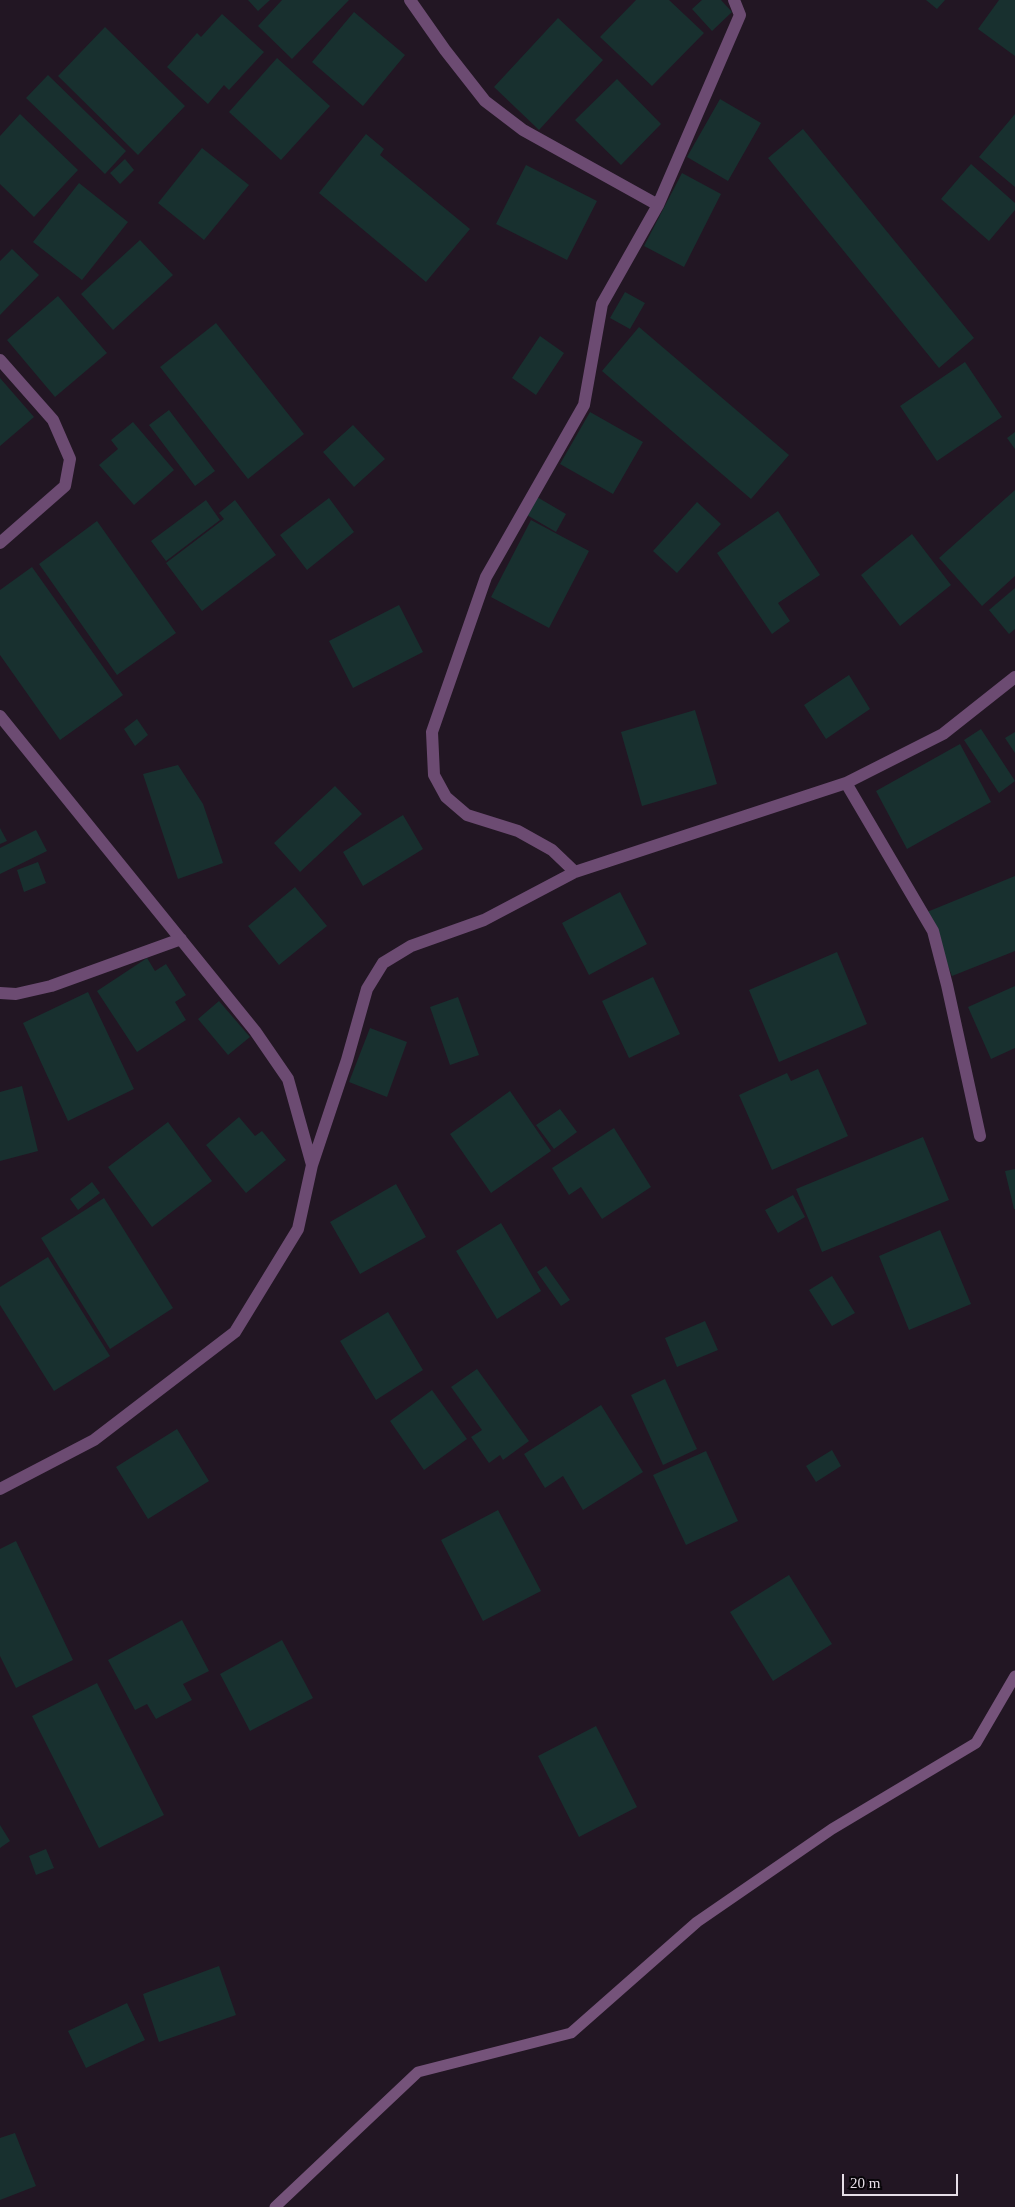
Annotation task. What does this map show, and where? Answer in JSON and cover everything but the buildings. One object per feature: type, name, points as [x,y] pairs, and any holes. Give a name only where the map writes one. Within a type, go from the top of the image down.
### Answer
[{"type":"street","points":[[410,0],[444,50],[485,101],[522,130],[658,205]]},
{"type":"street","points":[[575,872],[552,850],[518,831],[468,815],[446,797],[434,775],[432,732],[486,577],[584,405],[602,304],[658,205],[740,15],[734,0]]},
{"type":"street","points":[[0,360],[53,420],[70,459],[65,486],[0,542]]},
{"type":"street","points":[[0,1489],[94,1440],[235,1332],[298,1229],[312,1165],[347,1060],[367,989],[383,963],[411,946],[484,920],[575,872],[846,783],[943,734],[1015,677]]},
{"type":"street","points":[[0,716],[255,1031],[288,1079],[312,1165]]},
{"type":"street","points":[[846,783],[933,930],[980,1136]]},
{"type":"street","points":[[0,993],[16,994],[52,986],[180,939]]},
{"type":"waterway","points":[[275,2207],[418,2072],[571,2033],[697,1922],[832,1829],[976,1743],[1015,1676]]}]
